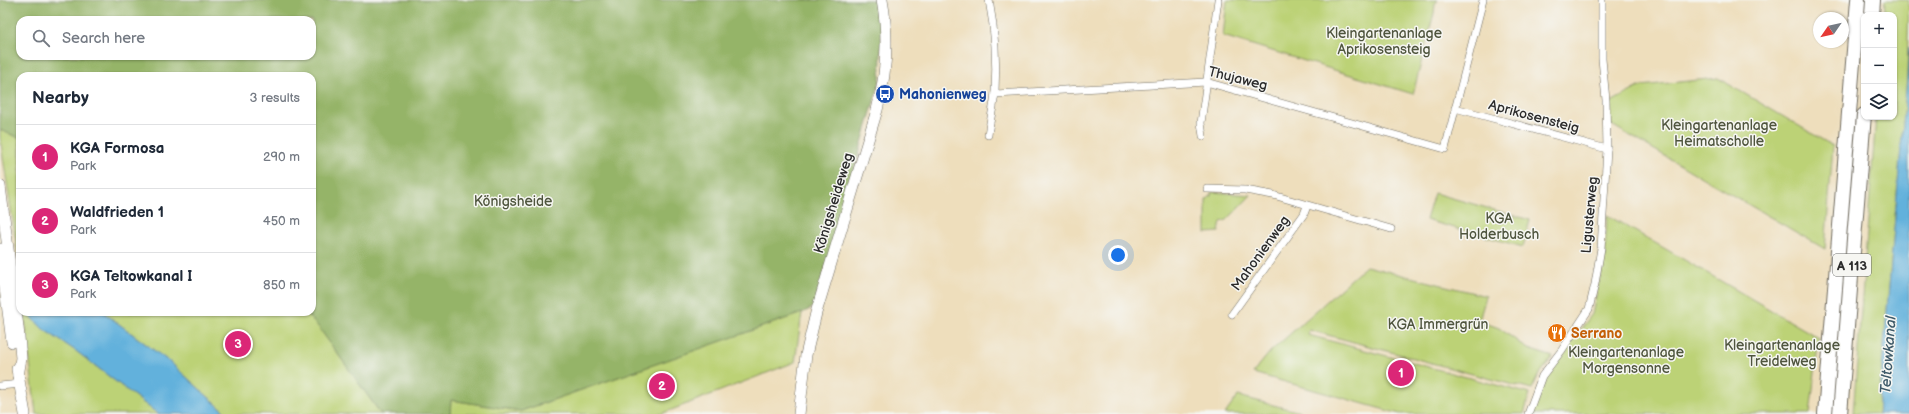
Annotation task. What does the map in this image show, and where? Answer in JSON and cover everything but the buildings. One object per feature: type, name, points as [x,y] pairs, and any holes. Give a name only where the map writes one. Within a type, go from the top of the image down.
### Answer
[{"type":"highway","name":"A 113","points":[[1825,414],[1858,0]]},
{"type":"highway","points":[[1872,12],[1873,0]]},
{"type":"highway","name":"A 113","points":[[1840,414],[1864,120]]},
{"type":"street","name":"Königsheideweg","points":[[799,414],[807,350],[816,313],[882,88],[885,69],[887,35],[882,0]]},
{"type":"street","points":[[988,135],[995,94],[996,61],[994,26],[989,0]]},
{"type":"street","points":[[1204,136],[1201,123],[1218,0]]},
{"type":"street","points":[[1455,108],[1483,0]]},
{"type":"street","name":"Ligusterweg","points":[[1528,414],[1542,376],[1583,320],[1591,303],[1601,248],[1607,149],[1606,100],[1602,54],[1602,0]]},
{"type":"street","name":"Thujaweg","points":[[995,94],[1206,82],[1445,149],[1455,108]]},
{"type":"street","name":"Aprikosensteig","points":[[1455,108],[1607,149]]},
{"type":"street","points":[[0,186],[4,245],[14,324],[21,358],[19,380],[25,414]]},
{"type":"street","name":"Mahonienweg","points":[[1207,189],[1245,190],[1273,195],[1391,229]]},
{"type":"street","name":"Mahonienweg","points":[[1232,314],[1304,214],[1307,206]]},
{"type":"street","points":[[0,386],[19,380]]},
{"type":"green space","name":"Königsheide","points":[[0,0],[877,0],[882,25],[880,81],[814,307],[802,313],[521,411],[451,400],[450,414],[381,414],[317,325],[309,316],[316,316],[316,72],[16,72],[16,136],[0,130]]},
{"type":"green space","name":"Kleingartenanlage Aprikosensteig","points":[[1227,0],[1438,0],[1435,4],[1413,94],[1223,36]]},
{"type":"green space","points":[[1885,0],[1909,0],[1907,78],[1878,414],[1853,414],[1876,120],[1897,120],[1897,12],[1884,12]]},
{"type":"green space","name":"Kleingartenanlage Heimatscholle","points":[[1718,78],[1833,146],[1825,249],[1610,124],[1611,102],[1641,86]]},
{"type":"green space","points":[[0,130],[16,136],[16,242]]},
{"type":"green space","points":[[1212,192],[1251,195],[1227,220],[1221,222],[1219,232],[1206,233],[1206,200],[1211,196]]},
{"type":"green space","name":"KGA Holderbusch","points":[[1434,193],[1530,220],[1523,247],[1426,220]]},
{"type":"green space","points":[[1607,215],[1819,338],[1810,414],[1532,414],[1547,376],[1592,314],[1605,254]]},
{"type":"green space","name":"KGA Immergrün","points":[[1366,266],[1486,296],[1479,321],[1499,328],[1528,349],[1553,357],[1538,376],[1532,389],[1309,330],[1308,335],[1530,394],[1524,414],[1400,414],[1253,373],[1270,352]]},
{"type":"green space","points":[[802,313],[795,362],[661,414],[450,414],[451,400],[521,411]]},
{"type":"green space","points":[[24,316],[31,316],[43,329],[76,351],[158,414],[36,414]]},
{"type":"green space","points":[[108,316],[309,316],[317,325],[381,414],[227,414],[171,363]]},
{"type":"green space","points":[[1238,396],[1308,414],[1225,414]]},
{"type":"water","name":"Teltowkanal","points":[[1909,48],[1909,414],[1878,414],[1907,78]]},
{"type":"water","points":[[31,316],[108,316],[171,363],[227,414],[158,414],[76,351],[43,329]]},
{"type":"place","name":"Mahonienweg","points":[[885,94]]},
{"type":"place","name":"Serrano","points":[[1557,333]]},
{"type":"place","name":"KGA Teltowkanal I","points":[[238,344]]},
{"type":"place","name":"KGA Formosa","points":[[1401,373]]},
{"type":"place","name":"Waldfrieden 1","points":[[662,386]]},
{"type":"park label","name":"Kleingartenanlage Treidelweg","points":[[1782,354]]},
{"type":"park label","name":"Kleingartenanlage Morgensonne","points":[[1626,360]]}]
